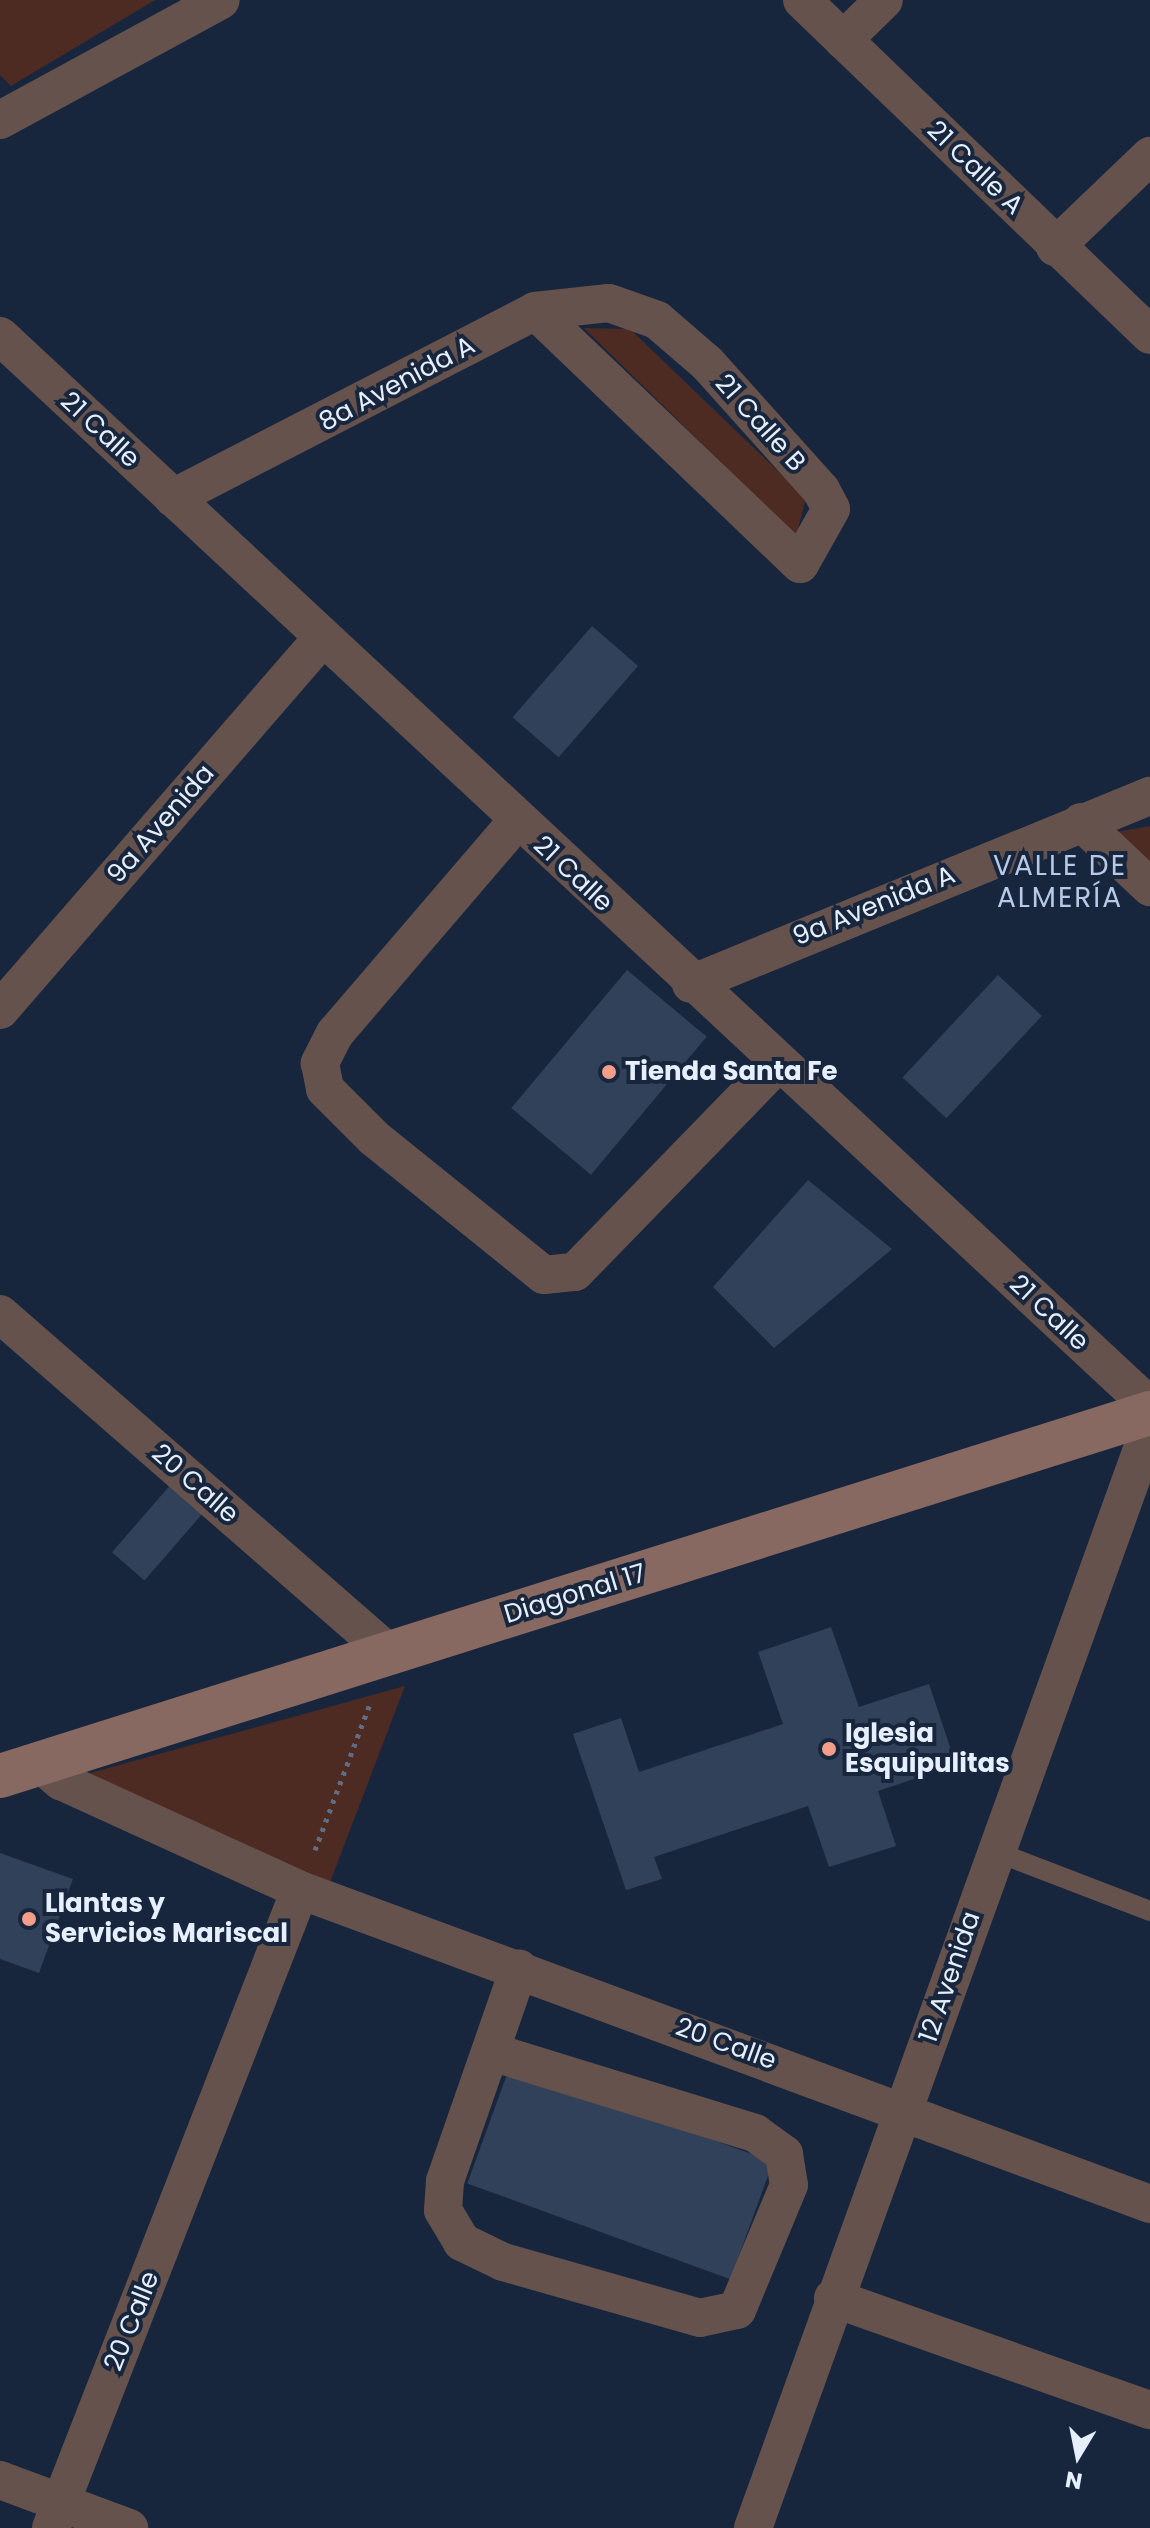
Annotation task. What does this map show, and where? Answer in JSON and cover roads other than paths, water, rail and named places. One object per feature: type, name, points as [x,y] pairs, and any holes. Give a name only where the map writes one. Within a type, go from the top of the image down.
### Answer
[{"type":"main road","name":"Diagonal 17","points":[[20,1769],[1150,1413]]},
{"type":"street","points":[[0,120],[221,0]]},
{"type":"street","name":"21 Calle A","points":[[802,0],[1055,247],[1150,335]]},
{"type":"street","points":[[843,40],[884,0]]},
{"type":"street","points":[[1055,247],[1150,156]]},
{"type":"street","name":"8a Avenida A","points":[[173,498],[535,311],[609,303],[629,311]]},
{"type":"street","name":"21 Calle B","points":[[535,311],[800,564],[831,509],[821,490],[707,363],[657,320],[629,311]]},
{"type":"street","name":"21 Calle","points":[[0,336],[691,984],[1150,1406]]},
{"type":"street","name":"9a Avenida","points":[[0,1010],[322,638]]},
{"type":"street","name":"9a Avenida A","points":[[691,984],[1149,796]]},
{"type":"street","points":[[517,821],[335,1033],[320,1063],[325,1089],[374,1138],[544,1275],[575,1272],[777,1064]]},
{"type":"street","points":[[1081,822],[1150,887]]},
{"type":"street","name":"20 Calle","points":[[0,1314],[389,1653]]},
{"type":"street","name":"12 Avenida","points":[[753,2528],[994,1851],[1150,1427]]},
{"type":"street","name":"20 Calle","points":[[20,1769],[61,1781],[300,1890],[903,2108],[1150,2204]]},
{"type":"street","name":"20 Calle","points":[[56,2515],[300,1890]]},
{"type":"street","points":[[495,2053],[755,2133],[784,2154],[789,2185],[737,2310],[700,2318],[503,2262],[462,2242],[443,2210],[445,2181],[495,2053],[519,1969]]},
{"type":"street","points":[[833,2298],[1150,2410]]},
{"type":"street","points":[[0,2480],[56,2515],[129,2528]]},
{"type":"lane","points":[[994,1851],[1150,1911]]},
{"type":"place","name":"Tienda Santa Fe","points":[[609,1072]]},
{"type":"place","name":"Iglesia Esquipulitas","points":[[829,1749]]},
{"type":"place","name":"Llantas y Servicios Mariscal","points":[[29,1919]]},
{"type":"district","name":"VALLE DE ALMERÍA","points":[[1060,882]]}]
